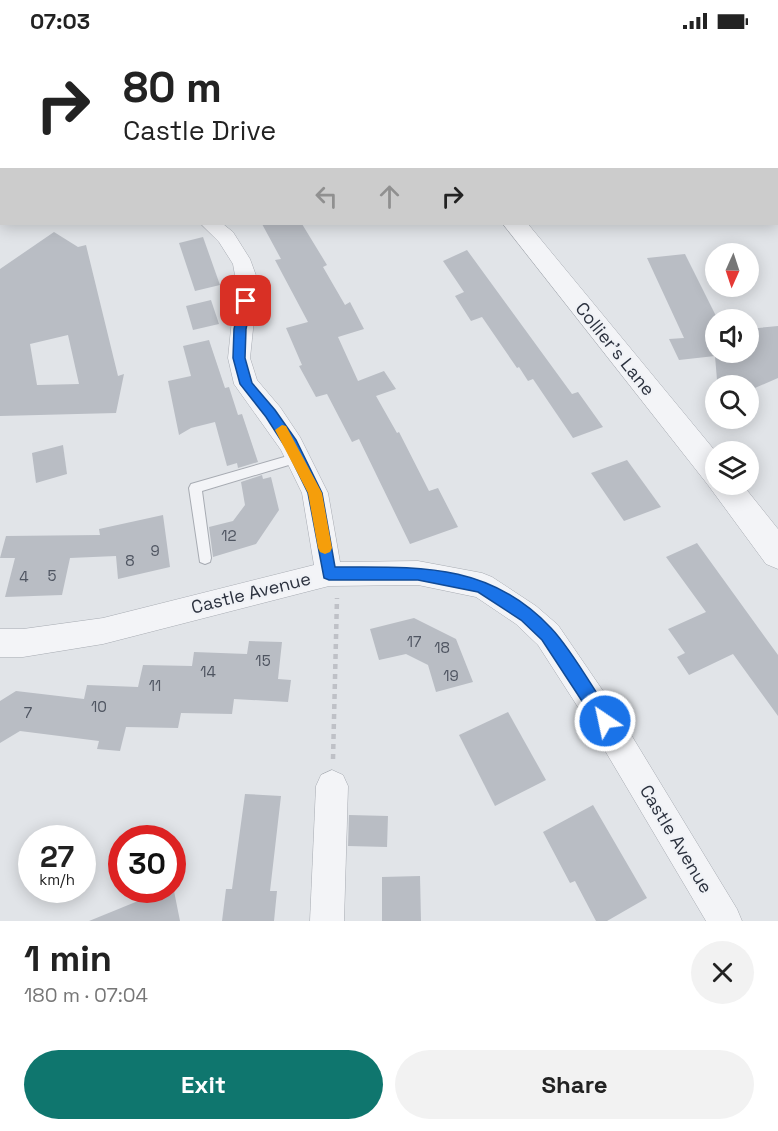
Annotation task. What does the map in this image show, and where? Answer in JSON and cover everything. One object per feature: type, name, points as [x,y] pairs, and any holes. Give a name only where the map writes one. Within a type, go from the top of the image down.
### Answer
[{"type":"street","points":[[212,225],[226,237],[243,264],[247,281],[239,358],[246,384],[271,414],[298,458],[315,493],[333,574]]},
{"type":"street","name":"Collier's Lane","points":[[516,225],[705,461]]},
{"type":"street","points":[[732,495],[778,554]]},
{"type":"street","name":"Castle Avenue","points":[[0,643],[23,643],[103,630],[333,574],[418,573],[482,586],[526,615],[548,635],[605,721],[725,921]]},
{"type":"street","points":[[327,921],[332,786]]},
{"type":"lane","points":[[205,558],[195,488],[298,458]]},
{"type":"path","points":[[332,786],[333,574]]},
{"type":"building","points":[[263,225],[303,225],[327,265],[323,267],[345,305],[350,302],[364,329],[338,337],[358,381],[384,371],[396,389],[376,396],[397,433],[399,432],[429,491],[438,488],[458,527],[410,544],[359,439],[352,442],[327,394],[316,397],[299,366],[302,365],[286,328],[308,322],[275,260],[281,259]]},
{"type":"building","points":[[54,232],[78,247],[86,245],[118,376],[124,374],[116,413],[0,416],[0,269]],"holes":[[[68,335],[79,384],[37,385],[30,344]]]},
{"type":"building","points":[[203,237],[220,285],[195,291],[179,243]]},
{"type":"building","points":[[467,250],[572,394],[578,392],[603,427],[573,438],[533,379],[528,381],[519,367],[517,368],[482,317],[471,321],[455,296],[464,292],[443,261]]},
{"type":"building","points":[[685,254],[712,309],[705,309],[705,357],[679,360],[669,339],[684,338],[647,258]]},
{"type":"building","points":[[211,300],[219,324],[193,330],[186,306]]},
{"type":"building","points":[[778,326],[778,378],[759,386],[759,375],[717,375],[716,363],[759,363],[759,328]]},
{"type":"building","points":[[209,340],[225,388],[229,387],[238,415],[242,414],[258,462],[238,468],[237,463],[227,466],[215,422],[191,428],[179,435],[168,381],[191,376],[183,346]]},
{"type":"building","points":[[63,445],[67,474],[36,483],[32,453]]},
{"type":"building","points":[[627,460],[661,507],[624,521],[591,473]]},
{"type":"building","points":[[262,475],[263,479],[271,477],[279,510],[256,544],[213,557],[209,527],[233,521],[245,505],[241,482]]},
{"type":"building","points":[[163,515],[170,567],[118,579],[116,556],[70,558],[62,595],[5,597],[15,558],[0,558],[6,536],[100,535],[99,529]]},
{"type":"building","points":[[697,543],[778,655],[778,716],[733,654],[689,675],[677,657],[685,653],[668,629],[706,612],[666,557]]},
{"type":"building","points":[[414,618],[456,639],[473,682],[436,692],[428,665],[406,654],[379,660],[370,629]]},
{"type":"building","points":[[249,641],[282,642],[278,679],[291,680],[288,702],[234,699],[232,714],[181,713],[178,728],[126,727],[120,751],[97,749],[99,741],[20,731],[0,743],[0,701],[16,691],[84,699],[87,685],[138,687],[143,665],[192,666],[194,652],[247,654]]},
{"type":"building","points":[[508,712],[546,780],[495,806],[459,735]]},
{"type":"building","points":[[245,794],[281,796],[270,891],[277,891],[274,921],[222,921],[226,889],[232,889]]},
{"type":"building","points":[[593,805],[647,898],[607,921],[596,921],[575,881],[570,883],[543,832]]},
{"type":"building","points":[[349,815],[388,816],[387,847],[348,846]]},
{"type":"building","points":[[420,876],[421,921],[382,921],[382,877]]},
{"type":"building","points":[[133,903],[176,903],[180,921],[89,921]]},
{"type":"slow traffic","points":[[282,430],[315,493],[325,548]]},
{"type":"route","points":[[246,301],[240,329],[239,358],[246,384],[271,414],[291,444],[315,493],[329,574],[418,573],[482,586],[526,615],[548,635],[605,721]]}]
